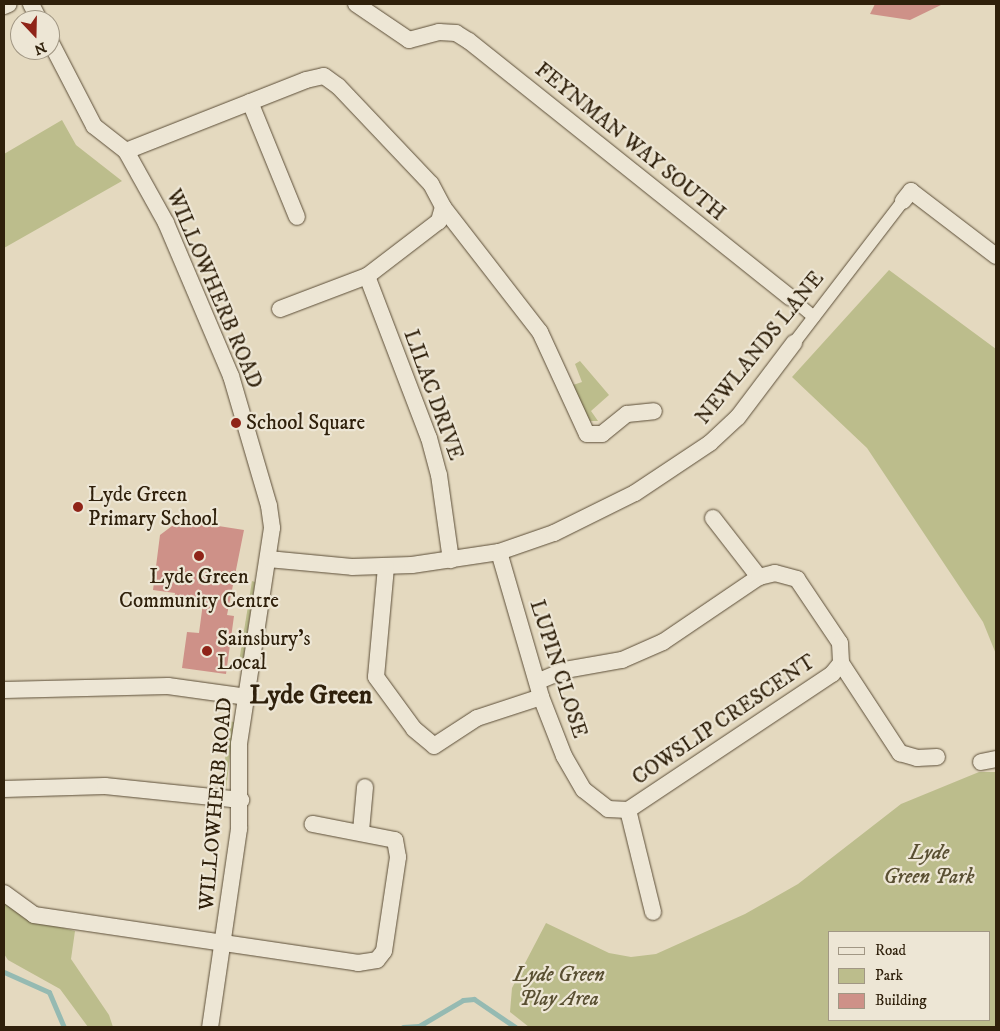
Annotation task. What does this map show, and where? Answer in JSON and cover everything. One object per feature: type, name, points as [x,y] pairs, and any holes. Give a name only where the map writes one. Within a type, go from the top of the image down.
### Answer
[{"type":"street","points":[[4,6],[9,4]]},
{"type":"street","name":"FEYNMAN WAY SOUTH","points":[[356,4],[409,40],[439,32],[456,33],[469,41],[814,317]]},
{"type":"street","name":"WILLOWHERB ROAD","points":[[60,60],[94,126],[126,151],[166,223],[231,376],[269,506],[272,528],[240,744],[240,800],[224,942],[210,1027]]},
{"type":"street","points":[[126,151],[250,102],[324,76],[338,86],[431,184],[443,207],[540,332],[587,434],[602,434],[627,414],[654,411]]},
{"type":"street","points":[[250,102],[297,217]]},
{"type":"street","points":[[907,196],[996,256]]},
{"type":"street","name":"NEWLANDS LANE","points":[[268,559],[386,567],[451,560],[499,552],[604,510],[710,443],[738,416],[907,196]]},
{"type":"street","points":[[280,309],[367,276],[439,221],[443,207]]},
{"type":"street","name":"LILAC DRIVE","points":[[367,276],[429,438],[439,475],[451,560]]},
{"type":"street","points":[[713,518],[759,577]]},
{"type":"street","name":"LUPIN CLOSE","points":[[499,552],[540,689],[564,756],[584,790],[608,809],[628,810]]},
{"type":"street","name":"COWSLIP CRESCENT","points":[[386,567],[376,677],[414,729],[434,746],[477,718],[540,689],[565,670],[622,660],[663,642],[759,577],[775,573],[797,579],[840,643],[844,655],[832,674],[628,810]]},
{"type":"street","name":"COWSLIP CRESCENT","points":[[840,663],[900,753],[917,758],[938,757]]},
{"type":"street","points":[[4,690],[168,686],[247,697]]},
{"type":"street","points":[[4,789],[105,786],[240,800]]},
{"type":"street","points":[[361,831],[365,787]]},
{"type":"street","points":[[628,810],[653,912]]},
{"type":"street","points":[[4,893],[34,915],[358,962],[377,960],[384,951],[399,849],[395,840],[361,831],[313,824]]},
{"type":"green space","points":[[62,120],[76,145],[122,181],[4,248],[4,154]]},
{"type":"green space","points":[[889,270],[996,349],[996,654],[983,622],[867,448],[792,377]]},
{"type":"green space","points":[[580,361],[609,395],[591,411],[598,421],[590,421],[570,386],[582,382],[575,364]]},
{"type":"green space","points":[[252,581],[255,582],[242,668],[238,668]]},
{"type":"green space","points":[[229,721],[234,722],[226,790],[225,750]]},
{"type":"green space","name":"Lyde Green Park","points":[[979,772],[996,772],[996,1027],[529,1027],[510,1012],[512,988],[546,923],[609,953],[631,957],[656,954],[745,914],[798,884],[901,804]]},
{"type":"green space","points":[[4,898],[24,918],[75,931],[71,959],[109,1015],[113,1027],[88,1027],[60,989],[8,960],[4,954]]},
{"type":"building","points":[[875,4],[943,4],[910,20],[870,14]]},
{"type":"building","name":"Lyde Green Community Centre","points":[[180,520],[244,530],[227,615],[234,616],[226,674],[182,668],[187,632],[199,633],[203,603],[174,600],[175,593],[153,590],[160,535]]},
{"type":"waterway","points":[[4,972],[49,992],[64,1027]]},
{"type":"waterway","points":[[403,1027],[419,1026],[463,1000],[474,999],[515,1027]]},
{"type":"place","name":"School Square","points":[[236,423]]},
{"type":"place","name":"Lyde Green Primary School","points":[[78,507]]},
{"type":"place","name":"Lyde Green Community Centre","points":[[199,556]]},
{"type":"place","name":"Sainsbury's Local","points":[[207,651]]},
{"type":"district","name":"Lyde Green","points":[[311,696]]},
{"type":"park label","name":"Lyde Green Play Area","points":[[559,987]]}]
